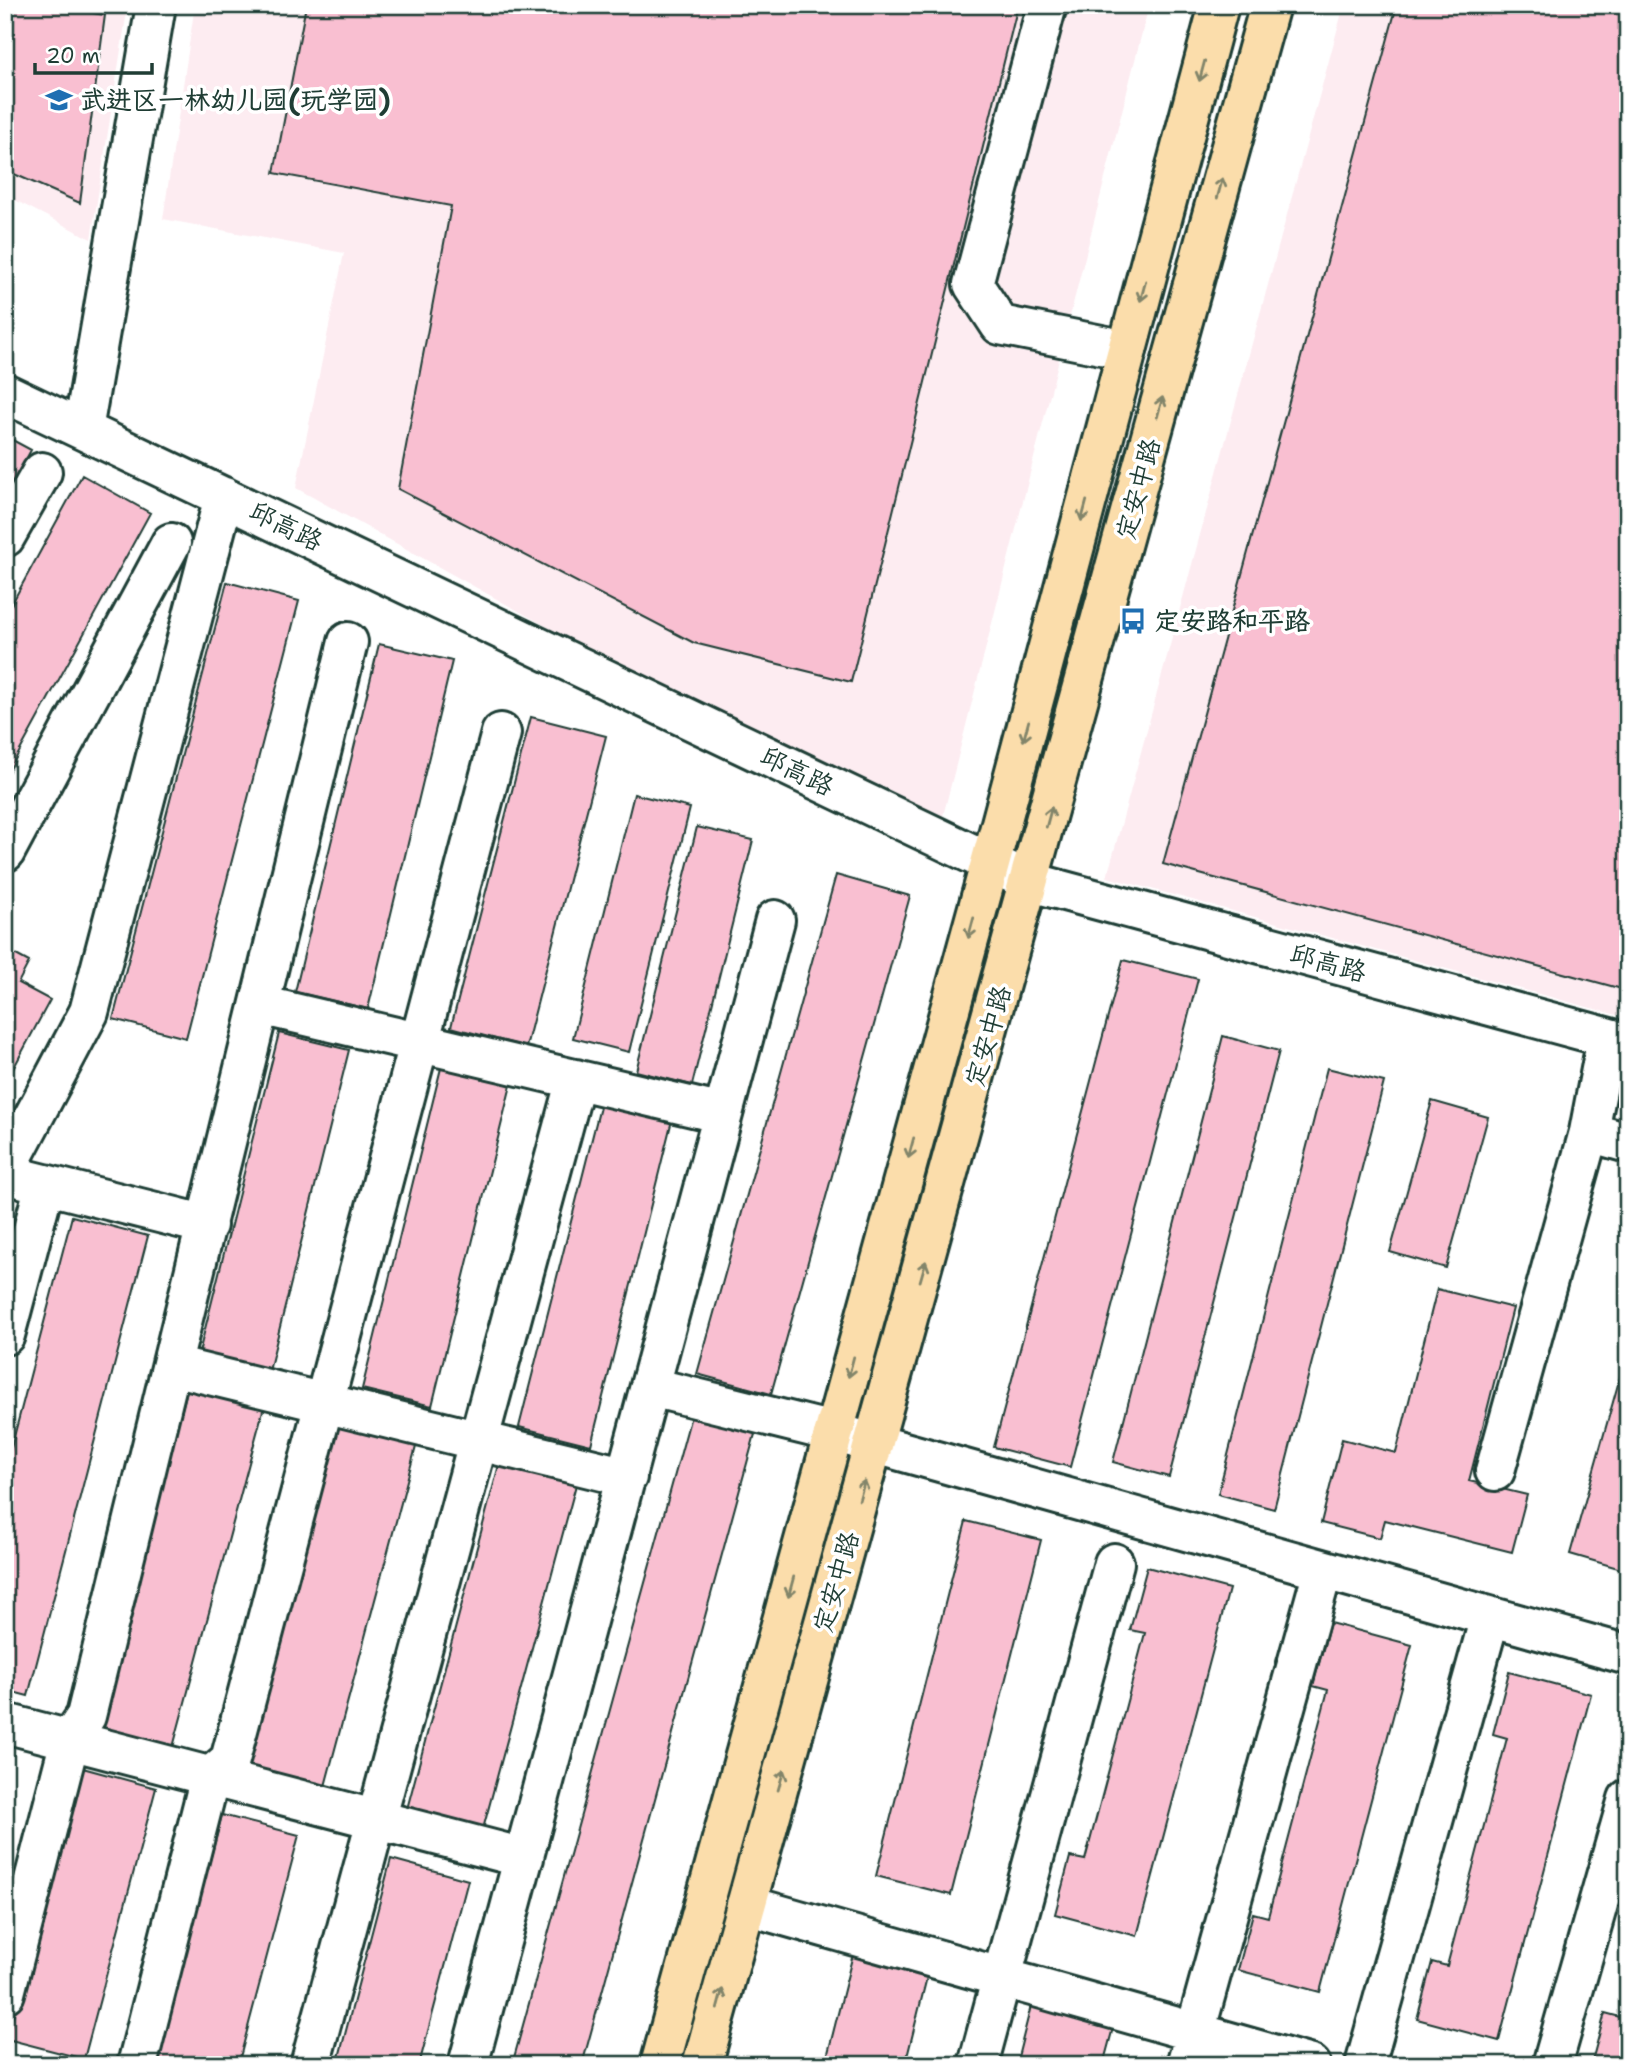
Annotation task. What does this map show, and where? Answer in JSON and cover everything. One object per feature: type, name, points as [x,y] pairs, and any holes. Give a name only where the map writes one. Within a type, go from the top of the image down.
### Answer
[{"type":"main road","name":"定安中路","points":[[660,2065],[989,863],[1219,5]]},
{"type":"main road","name":"定安中路","points":[[702,2065],[1031,883],[1270,5]]},
{"type":"street","points":[[83,430],[156,5]]},
{"type":"street","points":[[1046,5],[973,284],[1000,325],[1127,350]]},
{"type":"street","name":"邱高路","points":[[5,393],[1031,883],[1617,1041]]},
{"type":"street","points":[[5,537],[41,472]]},
{"type":"street","points":[[207,1225],[5,1172],[89,1012],[224,497]]},
{"type":"street","points":[[5,852],[171,543]]},
{"type":"street","points":[[5,1993],[70,1740],[86,1716],[348,642]]},
{"type":"street","points":[[137,2065],[210,1777],[230,1760],[501,733]]},
{"type":"street","points":[[468,2065],[775,920]]},
{"type":"street","points":[[260,1005],[723,1114]]},
{"type":"street","points":[[1495,1471],[1617,1041]]},
{"type":"street","points":[[310,2065],[576,1079]]},
{"type":"street","points":[[1589,1132],[1628,1143]]},
{"type":"street","points":[[5,1335],[45,1184]]},
{"type":"street","points":[[173,1366],[627,1477]]},
{"type":"street","points":[[651,1387],[833,1432],[1628,1655]]},
{"type":"street","points":[[978,2065],[1114,1563]]},
{"type":"street","points":[[1190,2048],[1323,1570]]},
{"type":"street","points":[[1365,2065],[1490,1617]]},
{"type":"street","points":[[5,1723],[524,1858]]},
{"type":"street","points":[[1552,2065],[1628,1799]]},
{"type":"street","points":[[746,1905],[1002,1977],[1190,2048],[1311,2065]]},
{"type":"shaded area","name":"武进区一林幼儿园(玩学园)","points":[[5,5],[128,5],[91,239],[5,195]]},
{"type":"shaded area","points":[[195,5],[1149,5],[943,816],[609,661],[296,488],[344,253],[163,219]]},
{"type":"shaded area","points":[[1344,5],[1628,5],[1628,1018],[1107,877]]},
{"type":"building","name":"武进区一林幼儿园(玩学园)","points":[[5,5],[45,5],[105,15],[80,203],[5,170]]},
{"type":"building","points":[[306,5],[1018,5],[851,682],[694,643],[398,489],[451,206],[274,173]]},
{"type":"building","points":[[1397,5],[1628,5],[1628,967],[1622,989],[1163,864]]},
{"type":"building","points":[[5,436],[31,450],[5,498]]},
{"type":"building","points":[[82,475],[150,513],[5,778],[5,616]]},
{"type":"building","points":[[227,582],[299,601],[186,1038],[113,1019]]},
{"type":"building","points":[[379,644],[452,661],[368,1009],[295,992]]},
{"type":"building","points":[[531,717],[606,736],[526,1047],[451,1027]]},
{"type":"building","points":[[634,794],[690,808],[629,1052],[573,1038]]},
{"type":"building","points":[[697,827],[753,840],[692,1085],[636,1071]]},
{"type":"building","points":[[836,875],[910,896],[771,1394],[697,1374]]},
{"type":"building","points":[[5,949],[29,962],[18,983],[50,1000],[5,1084]]},
{"type":"building","points":[[1123,960],[1198,979],[1070,1467],[994,1447]]},
{"type":"building","points":[[279,1033],[349,1050],[269,1371],[199,1353]]},
{"type":"building","points":[[1223,1036],[1279,1051],[1169,1477],[1113,1462]]},
{"type":"building","points":[[441,1068],[511,1085],[432,1406],[362,1389]]},
{"type":"building","points":[[1327,1068],[1384,1082],[1274,1509],[1218,1494]]},
{"type":"building","points":[[602,1099],[673,1116],[591,1445],[519,1427]]},
{"type":"building","points":[[1432,1101],[1488,1117],[1446,1268],[1390,1252]]},
{"type":"building","points":[[72,1216],[148,1236],[28,1696],[5,1690],[5,1471]]},
{"type":"building","points":[[1437,1289],[1513,1308],[1469,1481],[1527,1495],[1512,1552],[1385,1520],[1380,1538],[1321,1523],[1342,1439],[1396,1453]]},
{"type":"building","points":[[1628,1349],[1628,1571],[1570,1554]]},
{"type":"building","points":[[189,1383],[265,1403],[172,1751],[96,1731]]},
{"type":"building","points":[[691,1416],[755,1434],[582,2065],[512,2065]]},
{"type":"building","points":[[340,1422],[417,1443],[324,1790],[248,1770]]},
{"type":"building","points":[[500,1461],[577,1481],[483,1829],[407,1809]]},
{"type":"building","points":[[966,1521],[1041,1540],[951,1895],[876,1876]]},
{"type":"building","points":[[1147,1567],[1229,1589],[1137,1936],[1055,1914],[1070,1857],[1085,1860],[1145,1633],[1130,1630]]},
{"type":"building","points":[[1330,1623],[1412,1645],[1320,1992],[1238,1970],[1253,1913],[1268,1917],[1328,1690],[1313,1686]]},
{"type":"building","points":[[1509,1672],[1591,1694],[1499,2041],[1417,2019],[1432,1962],[1447,1966],[1507,1738],[1493,1734]]},
{"type":"building","points":[[79,1767],[156,1788],[84,2059],[7,2039]]},
{"type":"building","points":[[222,1815],[299,1835],[238,2065],[156,2065]]},
{"type":"building","points":[[391,1859],[468,1880],[419,2065],[337,2065]]},
{"type":"building","points":[[854,1950],[929,1969],[905,2065],[825,2065]]},
{"type":"building","points":[[1628,1987],[1628,2065],[1591,2065],[1605,2013],[1620,2017]]},
{"type":"building","points":[[1032,2002],[1114,2024],[1103,2065],[1016,2065]]},
{"type":"building","points":[[1217,2048],[1277,2065],[1212,2065]]},
{"type":"place","name":"武进区一林幼儿园(玩学园)","points":[[59,100]]},
{"type":"place","name":"定安路和平路","points":[[1133,621]]}]
